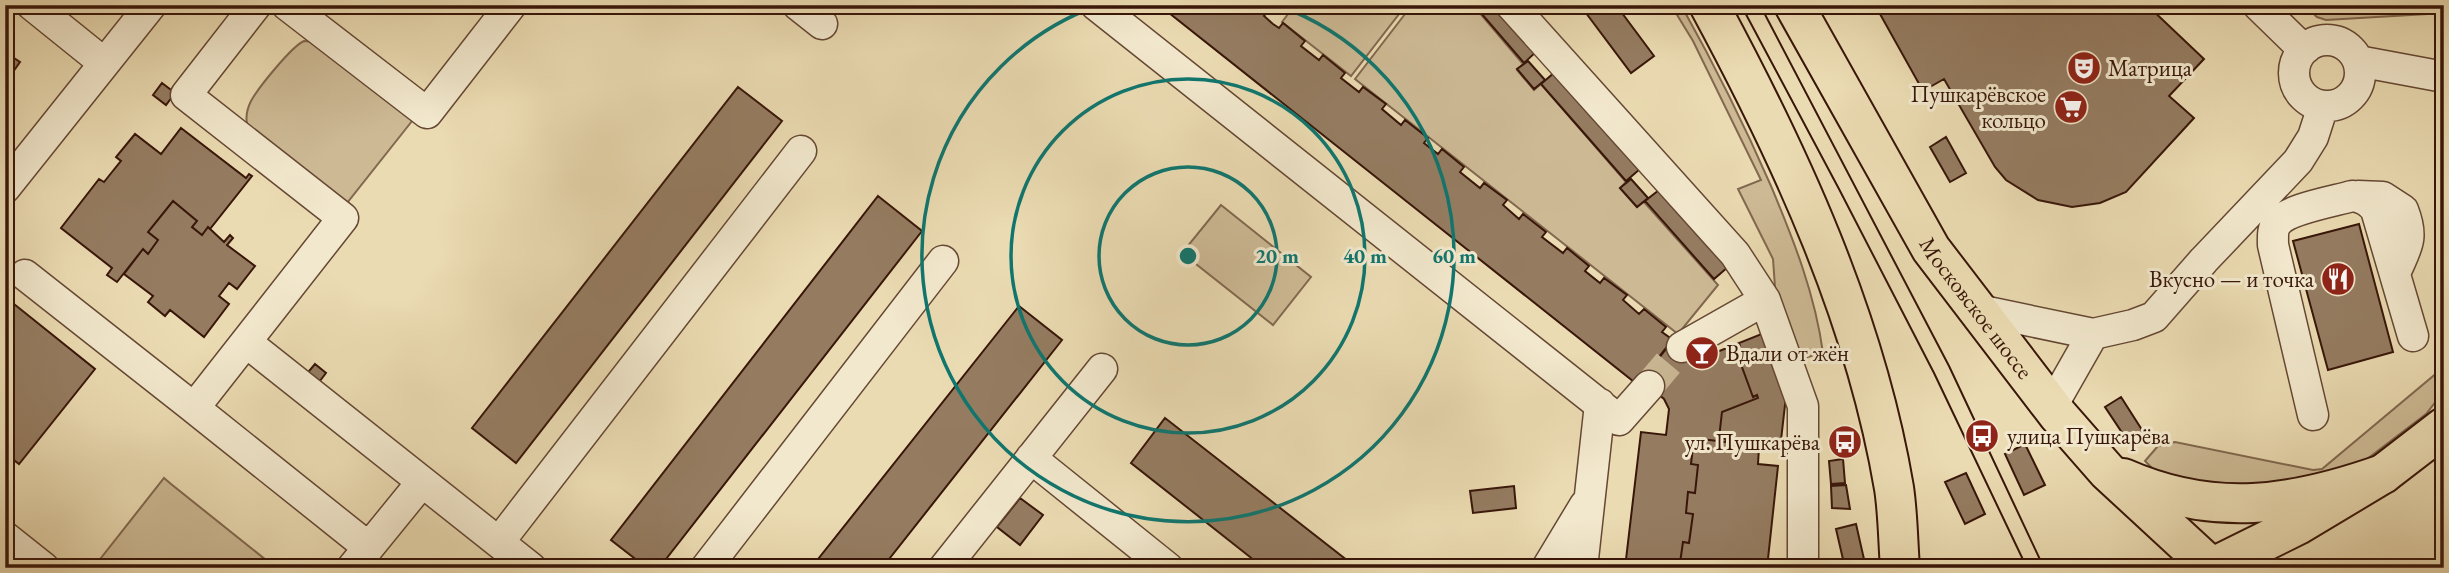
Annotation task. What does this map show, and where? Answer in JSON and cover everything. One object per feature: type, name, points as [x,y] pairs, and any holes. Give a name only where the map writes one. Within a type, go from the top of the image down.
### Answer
[{"type":"main road","points":[[1709,5],[1798,186],[1850,311],[1879,414],[1894,491],[1900,568]]},
{"type":"main road","name":"Московское шоссе","points":[[1794,5],[1931,249],[2052,406],[2107,471],[2212,568]]},
{"type":"main road","points":[[2212,568],[2298,525],[2383,474],[2444,427]]},
{"type":"main road","points":[[2107,471],[2138,485],[2171,495],[2238,504],[2306,498],[2383,474]]},
{"type":"street","points":[[32,5],[104,64]]},
{"type":"street","points":[[5,188],[151,5]]},
{"type":"street","points":[[194,408],[343,218],[186,95],[256,5]]},
{"type":"street","points":[[287,5],[427,113],[511,5]]},
{"type":"street","points":[[798,5],[822,24]]},
{"type":"street","points":[[1096,5],[1619,420],[1648,386]]},
{"type":"street","points":[[1511,5],[1735,254],[1765,300],[1803,406],[1803,568]]},
{"type":"street","points":[[2267,9],[2301,47],[2306,48]]},
{"type":"street","points":[[2335,41],[2353,52],[2358,61],[2360,81],[2356,90],[2342,103],[2323,106],[2305,99],[2295,82],[2296,63],[2306,48],[2315,42],[2335,41]]},
{"type":"street","points":[[2358,61],[2444,77]]},
{"type":"street","points":[[1978,310],[2094,334],[2154,317],[2298,161],[2313,138],[2323,106]]},
{"type":"street","points":[[499,542],[801,150]]},
{"type":"street","points":[[2313,415],[2273,245],[2273,233],[2277,223],[2288,215],[2352,196],[2366,200],[2376,210],[2413,336]]},
{"type":"street","points":[[706,568],[943,261]]},
{"type":"street","points":[[25,275],[194,408],[360,558],[422,482]]},
{"type":"street","points":[[1682,347],[1765,300]]},
{"type":"street","points":[[2052,406],[2094,334]]},
{"type":"street","points":[[246,342],[531,568]]},
{"type":"street","points":[[944,568],[1101,369]]},
{"type":"street","points":[[1582,568],[1600,404]]},
{"type":"street","points":[[1031,458],[1168,568]]},
{"type":"street","points":[[1547,568],[1590,496]]},
{"type":"street","points":[[5,537],[44,568]]},
{"type":"shaded area","points":[[1295,5],[1406,5],[1351,76],[1282,22]]},
{"type":"shaded area","points":[[1412,5],[1473,5],[1523,64],[1517,70],[1534,90],[1541,84],[1626,182],[1620,188],[1637,207],[1644,202],[1718,285],[1678,334],[1355,79]]},
{"type":"shaded area","points":[[1671,5],[1681,5],[1728,94],[1771,186],[1809,289],[1823,353],[1800,359],[1775,287],[1773,259],[1738,189],[1761,180],[1693,41]]},
{"type":"shaded area","points":[[2304,5],[2444,5],[2444,13],[2326,20],[2317,17]]},
{"type":"shaded area","points":[[304,41],[317,42],[416,116],[343,208],[247,125],[248,111],[255,95],[284,59]]},
{"type":"shaded area","points":[[1221,205],[1311,277],[1273,325],[1182,253]]},
{"type":"shaded area","points":[[2444,367],[2444,391],[2426,414],[2367,459],[2331,479],[2241,496],[2155,471],[2145,461],[2158,446],[2175,442],[2313,470],[2322,469]]},
{"type":"shaded area","points":[[164,478],[276,568],[103,568],[97,563]]},
{"type":"building","points":[[1159,5],[1261,5],[1268,11],[1264,16],[1273,24],[1279,28],[1283,23],[1305,41],[1301,46],[1319,60],[1323,55],[1345,73],[1341,78],[1359,92],[1363,87],[1386,104],[1382,109],[1401,125],[1405,120],[1428,138],[1424,143],[1438,154],[1442,149],[1464,167],[1460,172],[1480,188],[1484,183],[1507,200],[1503,205],[1519,219],[1523,214],[1546,232],[1542,237],[1563,253],[1567,248],[1589,266],[1585,271],[1600,283],[1604,278],[1627,295],[1623,300],[1639,314],[1644,309],[1666,327],[1662,332],[1673,340],[1638,385]]},
{"type":"building","points":[[1474,5],[1497,5],[1537,51],[1524,63]]},
{"type":"building","points":[[1580,5],[1616,5],[1654,56],[1631,73]]},
{"type":"building","name":"Пушкарёвское кольцо","points":[[1875,5],[2147,5],[2204,59],[2169,96],[2194,118],[2126,192],[2100,203],[2072,207],[2038,200],[2006,180],[1995,167],[1944,79],[1923,91]]},
{"type":"building","points":[[5,52],[20,62],[13,72],[5,67]]},
{"type":"building","points":[[1528,61],[1545,80],[1534,89],[1517,69]]},
{"type":"building","points":[[1555,72],[1640,169],[1626,181],[1541,84]]},
{"type":"building","points":[[162,83],[175,93],[166,105],[153,95]]},
{"type":"building","points":[[738,87],[782,121],[516,463],[472,428]]},
{"type":"building","points":[[181,128],[246,178],[249,174],[252,176],[210,229],[208,227],[202,235],[192,227],[197,221],[173,201],[148,232],[158,240],[148,254],[143,249],[117,282],[107,275],[112,268],[61,228],[99,179],[104,182],[121,161],[116,157],[135,134],[161,154]]},
{"type":"building","points":[[1946,137],[1966,173],[1950,182],[1930,147]]},
{"type":"building","points":[[1631,179],[1648,198],[1637,207],[1620,188]]},
{"type":"building","points":[[1659,190],[1728,267],[1714,279],[1645,201]]},
{"type":"building","points":[[878,196],[922,231],[659,568],[647,568],[611,540]]},
{"type":"building","points":[[173,201],[197,221],[192,227],[202,235],[208,227],[224,242],[230,235],[233,238],[227,245],[255,266],[237,289],[229,283],[219,296],[229,304],[204,337],[170,310],[165,316],[148,302],[153,296],[124,274],[143,249],[148,254],[158,240],[148,232]]},
{"type":"building","name":"Вкусно — и точка","points":[[2359,224],[2393,352],[2328,370],[2293,241]]},
{"type":"building","points":[[14,304],[95,369],[19,464],[5,453],[5,314]]},
{"type":"building","points":[[1019,306],[1062,340],[882,568],[811,568]]},
{"type":"building","points":[[1764,333],[1786,396],[1780,449],[1759,447],[1758,464],[1778,466],[1767,568],[1686,568],[1687,564],[1680,563],[1683,542],[1689,543],[1693,514],[1686,513],[1688,492],[1695,493],[1698,465],[1691,464],[1694,438],[1726,442],[1726,439],[1719,438],[1722,412],[1758,398],[1757,395],[1753,397],[1735,348],[1740,346],[1739,343]]},
{"type":"building","points":[[1676,335],[1675,342],[1697,360],[1739,343],[1740,346],[1735,348],[1753,397],[1757,395],[1758,398],[1722,412],[1719,438],[1726,439],[1726,442],[1694,438],[1691,464],[1698,465],[1695,493],[1688,492],[1686,513],[1693,514],[1689,543],[1683,542],[1680,563],[1687,564],[1686,568],[1625,568],[1641,432],[1666,435],[1669,409],[1664,399],[1641,380]]},
{"type":"building","points":[[315,364],[326,373],[316,386],[304,377]]},
{"type":"building","points":[[2121,397],[2144,433],[2129,443],[2105,407]]},
{"type":"building","points":[[1165,418],[1357,568],[1264,568],[1131,463]]},
{"type":"building","points":[[2025,444],[2045,485],[2024,495],[2005,454]]},
{"type":"building","points":[[1843,459],[1845,483],[1831,484],[1829,461]]},
{"type":"building","points":[[1966,473],[1985,514],[1965,524],[1945,482]]},
{"type":"building","points":[[1846,485],[1850,509],[1832,508],[1831,486]]},
{"type":"building","points":[[1514,486],[1516,508],[1473,513],[1470,491]]},
{"type":"building","points":[[1020,498],[1043,515],[1020,545],[997,527]]},
{"type":"building","points":[[1856,524],[1866,568],[1845,568],[1836,529]]},
{"type":"tunnel","points":[[1649,386],[1682,347]]},
{"type":"tram line","points":[[1741,5],[1934,373],[2027,568]]},
{"type":"tram line","points":[[1760,5],[1949,366],[2044,568]]},
{"type":"place","name":"Матрица","points":[[2084,68]]},
{"type":"place","name":"Пушкарёвское кольцо","points":[[2071,107]]},
{"type":"place","name":"Вкусно — и точка","points":[[2338,279]]},
{"type":"place","name":"Вдали от жён","points":[[1702,353]]},
{"type":"place","name":"улица Пушкарёва","points":[[1982,436]]},
{"type":"place","name":"ул. Пушкарёва","points":[[1845,442]]}]
